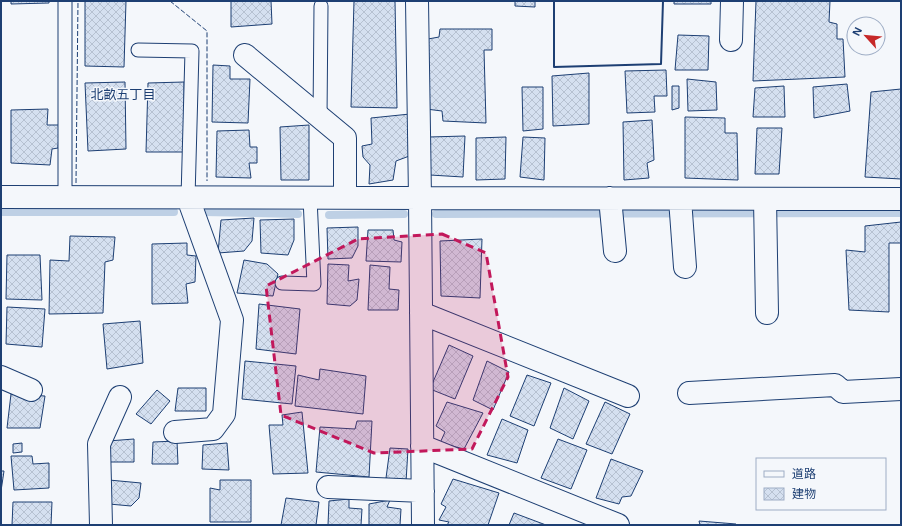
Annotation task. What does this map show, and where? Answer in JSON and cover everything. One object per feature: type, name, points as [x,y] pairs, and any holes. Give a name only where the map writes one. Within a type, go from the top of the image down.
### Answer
[{"type":"street","points":[[417,1],[423,525]]},
{"type":"street","points":[[731,40],[732,1]]},
{"type":"street","points":[[244,55],[345,138],[345,198]]},
{"type":"street","points":[[1,198],[901,199]]},
{"type":"street","points":[[175,432],[213,429],[224,414],[232,320],[188,198]]},
{"type":"street","points":[[610,198],[615,251]]},
{"type":"street","points":[[680,199],[685,266]]},
{"type":"street","points":[[765,199],[766,313]]},
{"type":"street","points":[[421,313],[628,396]]},
{"type":"street","points":[[1,377],[31,390]]},
{"type":"street","points":[[690,393],[835,385],[843,392],[901,389]]},
{"type":"street","points":[[101,525],[99,444],[120,397]]},
{"type":"street","points":[[422,446],[618,525]]},
{"type":"street","points":[[328,487],[423,491]]},
{"type":"lane","points":[[65,1],[65,198]]},
{"type":"lane","points":[[320,118],[321,6]]},
{"type":"lane","points":[[138,50],[192,51],[188,198]]},
{"type":"lane","points":[[282,283],[314,284],[310,198]]},
{"type":"highlighted area","points":[[442,234],[486,253],[508,377],[472,449],[374,453],[281,415],[266,286],[358,239]]},
{"type":"building","points":[[11,1],[49,1],[49,3],[11,4]]},
{"type":"building","points":[[85,1],[126,1],[124,67],[85,66]]},
{"type":"building","points":[[231,1],[271,1],[272,24],[231,27]]},
{"type":"building","points":[[354,1],[395,1],[397,108],[351,107]]},
{"type":"building","points":[[515,1],[535,1],[535,7],[515,6]]},
{"type":"building","points":[[674,1],[711,1],[711,4],[674,4]]},
{"type":"building","points":[[756,1],[830,1],[829,22],[837,24],[837,39],[843,39],[845,77],[753,81]]},
{"type":"building","points":[[440,29],[492,29],[492,50],[484,50],[486,123],[443,121],[442,111],[426,109],[428,39],[439,37]]},
{"type":"building","points":[[678,35],[709,36],[708,70],[675,70]]},
{"type":"building","points":[[213,65],[230,66],[230,79],[250,79],[248,123],[212,122]]},
{"type":"building","points":[[666,70],[667,96],[654,96],[655,112],[627,113],[625,71]]},
{"type":"building","points":[[589,73],[589,124],[553,126],[552,76]]},
{"type":"building","points":[[687,79],[716,82],[717,110],[688,111]]},
{"type":"building","points":[[125,82],[126,149],[88,151],[85,83]]},
{"type":"building","points":[[184,82],[185,152],[146,152],[148,83]]},
{"type":"building","points":[[847,84],[850,111],[814,118],[813,87]]},
{"type":"building","points":[[672,86],[679,86],[679,108],[672,110]]},
{"type":"building","points":[[784,86],[785,117],[753,117],[755,88]]},
{"type":"building","points":[[522,87],[543,87],[543,129],[523,131]]},
{"type":"building","points":[[901,89],[901,179],[865,177],[871,92]]},
{"type":"building","points":[[48,109],[47,125],[60,125],[58,148],[52,149],[50,165],[11,163],[11,110]]},
{"type":"building","points":[[410,114],[412,155],[396,161],[393,180],[369,184],[370,165],[363,157],[362,146],[372,144],[371,118]]},
{"type":"building","points":[[685,117],[725,118],[725,133],[737,133],[738,180],[685,178]]},
{"type":"building","points":[[652,120],[654,160],[647,163],[649,178],[624,180],[623,122]]},
{"type":"building","points":[[309,125],[309,180],[281,180],[280,127]]},
{"type":"building","points":[[757,128],[782,128],[779,174],[755,174]]},
{"type":"building","points":[[249,130],[250,147],[257,147],[257,163],[249,163],[251,178],[216,177],[217,131]]},
{"type":"building","points":[[465,136],[463,177],[430,175],[429,137]]},
{"type":"building","points":[[506,137],[505,179],[476,180],[476,138]]},
{"type":"building","points":[[523,137],[545,138],[544,180],[520,177]]},
{"type":"building","points":[[254,218],[252,241],[244,251],[218,253],[221,220]]},
{"type":"building","points":[[294,219],[294,240],[288,255],[261,253],[260,220]]},
{"type":"building","points":[[901,222],[901,243],[889,243],[889,312],[849,310],[846,250],[865,252],[865,226]]},
{"type":"building","points":[[358,227],[358,246],[352,258],[328,259],[327,228]]},
{"type":"building","points":[[368,230],[393,230],[394,240],[402,242],[401,262],[366,261]]},
{"type":"building","points":[[70,236],[115,237],[113,260],[105,262],[103,313],[49,314],[50,260],[69,261]]},
{"type":"building","points":[[482,239],[480,298],[441,296],[440,241]]},
{"type":"building","points":[[187,243],[187,255],[196,256],[195,282],[186,284],[188,303],[152,304],[152,244]]},
{"type":"building","points":[[7,255],[40,255],[42,300],[6,299]]},
{"type":"building","points":[[244,260],[267,264],[278,274],[273,296],[237,293]]},
{"type":"building","points":[[328,264],[349,265],[348,281],[359,279],[357,300],[350,306],[327,304]]},
{"type":"building","points":[[370,265],[390,267],[389,289],[399,290],[398,310],[368,310]]},
{"type":"building","points":[[259,304],[300,309],[296,354],[256,349]]},
{"type":"building","points":[[7,307],[45,309],[42,347],[6,344]]},
{"type":"building","points":[[140,321],[143,363],[107,369],[103,324]]},
{"type":"building","points":[[449,345],[473,356],[455,399],[430,389]]},
{"type":"building","points":[[245,361],[296,366],[292,404],[242,399]]},
{"type":"building","points":[[487,361],[509,372],[493,410],[473,400]]},
{"type":"building","points":[[320,369],[366,376],[363,414],[295,406],[298,375],[319,380]]},
{"type":"building","points":[[527,375],[551,383],[534,426],[510,416]]},
{"type":"building","points":[[178,388],[206,388],[206,411],[175,411]]},
{"type":"building","points":[[564,388],[589,401],[573,439],[550,428]]},
{"type":"building","points":[[157,390],[170,401],[151,424],[136,414]]},
{"type":"building","points":[[11,394],[45,396],[40,428],[7,428]]},
{"type":"building","points":[[447,402],[483,413],[464,449],[440,443],[445,432],[436,426]]},
{"type":"building","points":[[605,402],[630,414],[612,454],[586,444]]},
{"type":"building","points":[[302,412],[308,473],[273,474],[269,425],[283,425],[282,415]]},
{"type":"building","points":[[502,419],[528,430],[517,463],[487,455]]},
{"type":"building","points":[[357,421],[372,421],[369,477],[316,472],[320,427],[355,429]]},
{"type":"building","points":[[134,439],[134,462],[109,462],[108,441]]},
{"type":"building","points":[[558,439],[587,450],[571,489],[541,478]]},
{"type":"building","points":[[177,441],[178,464],[152,464],[153,442]]},
{"type":"building","points":[[22,443],[22,452],[13,453],[13,444]]},
{"type":"building","points":[[227,443],[229,470],[202,469],[203,445]]},
{"type":"building","points":[[390,448],[408,449],[406,482],[386,478]]},
{"type":"building","points":[[11,456],[32,456],[33,464],[49,463],[49,488],[14,490]]},
{"type":"building","points":[[611,459],[643,471],[631,496],[622,497],[619,504],[596,498]]},
{"type":"building","points":[[1,471],[4,471],[1,491]]},
{"type":"building","points":[[453,479],[499,493],[488,525],[447,525],[449,522],[439,520],[446,507],[441,504]]},
{"type":"building","points":[[109,480],[141,483],[139,498],[131,506],[109,504]]},
{"type":"building","points":[[220,480],[251,480],[251,522],[210,522],[210,488],[220,490]]},
{"type":"building","points":[[286,498],[319,502],[316,525],[281,525]]},
{"type":"building","points":[[349,499],[349,508],[362,509],[361,525],[328,525],[329,501]]},
{"type":"building","points":[[390,500],[387,507],[401,509],[400,525],[369,525],[369,504]]},
{"type":"building","points":[[13,502],[52,502],[51,525],[12,525]]},
{"type":"building","points":[[514,513],[546,525],[509,525]]},
{"type":"building","points":[[699,521],[736,524],[736,525],[700,525]]},
{"type":"waterway","points":[[1,212],[174,212]]},
{"type":"waterway","points":[[204,212],[298,214]]},
{"type":"waterway","points":[[436,214],[901,213]]},
{"type":"waterway","points":[[329,215],[404,214]]},
{"type":"fence","points":[[76,183],[78,1]]},
{"type":"fence","points":[[170,1],[207,31],[207,181]]},
{"type":"wall","points":[[554,1],[554,67],[661,64],[663,1]]},
{"type":"district","name":"北畝五丁目","points":[[123,94]]}]
